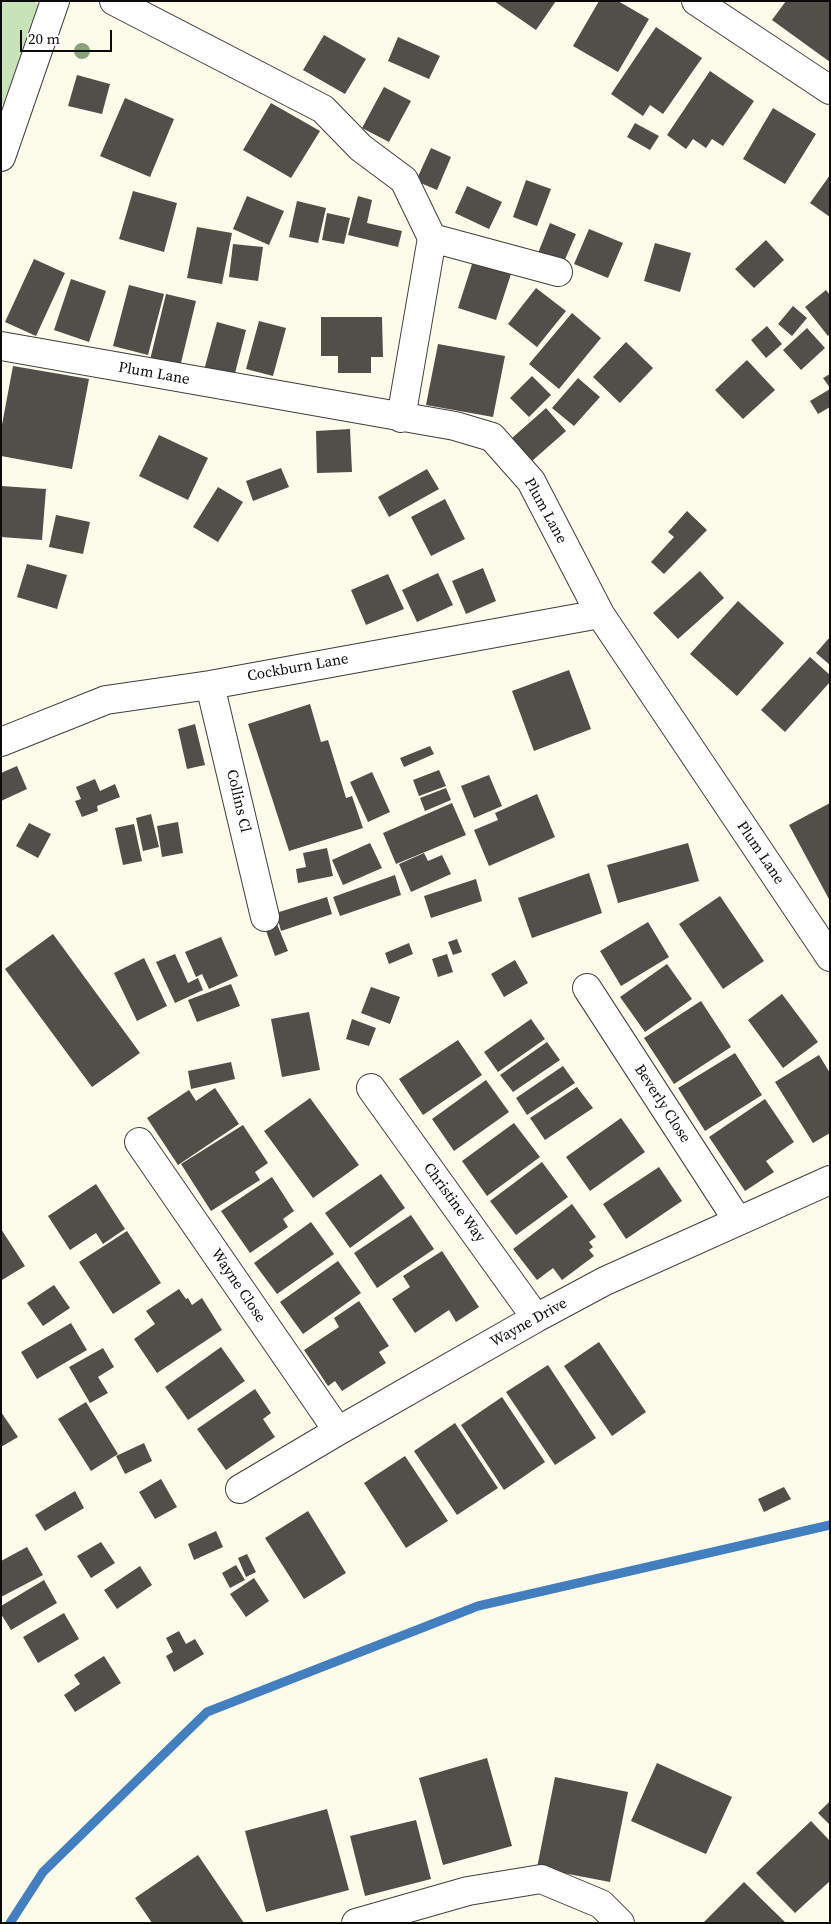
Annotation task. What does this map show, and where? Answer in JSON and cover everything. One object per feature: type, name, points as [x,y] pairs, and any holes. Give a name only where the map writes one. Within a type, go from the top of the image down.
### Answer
[{"type":"street","points":[[1,157],[56,1]]},
{"type":"street","points":[[114,1],[323,109],[361,148],[404,180],[432,238],[401,418]]},
{"type":"street","points":[[696,1],[830,90]]},
{"type":"street","points":[[432,238],[558,272]]},
{"type":"street","name":"Plum Lane","points":[[1,346],[455,426],[492,437],[531,482],[600,614],[830,957]]},
{"type":"street","name":"Cockburn Lane","points":[[1,742],[106,700],[210,685],[600,614]]},
{"type":"street","name":"Collins Cl","points":[[210,685],[265,917]]},
{"type":"street","name":"Beverly Close","points":[[587,988],[738,1221]]},
{"type":"street","name":"Christine Way","points":[[371,1088],[536,1318]]},
{"type":"street","name":"Wayne Close","points":[[139,1142],[338,1431]]},
{"type":"street","name":"Wayne Drive","points":[[240,1489],[536,1318],[605,1282],[830,1180]]},
{"type":"street","points":[[356,1923],[468,1891],[541,1879],[601,1904],[620,1923]]},
{"type":"green space","points":[[1,1],[33,1],[48,9],[12,106],[1,104]]},
{"type":"building","points":[[494,1],[556,1],[536,30]]},
{"type":"building","points":[[599,1],[618,1],[649,19],[618,72],[573,46]]},
{"type":"building","points":[[786,1],[830,1],[830,62],[772,20]]},
{"type":"building","points":[[656,27],[702,58],[663,114],[650,105],[643,116],[611,94]]},
{"type":"building","points":[[324,35],[366,59],[345,94],[303,70]]},
{"type":"building","points":[[398,37],[440,56],[429,79],[388,61]]},
{"type":"building","points":[[710,71],[754,101],[723,146],[712,139],[706,148],[693,139],[686,149],[667,135]]},
{"type":"building","points":[[77,75],[110,84],[102,114],[68,106]]},
{"type":"building","points":[[384,87],[411,101],[389,142],[362,128]]},
{"type":"building","points":[[125,98],[174,119],[150,177],[100,156]]},
{"type":"building","points":[[271,103],[320,131],[291,178],[243,150]]},
{"type":"building","points":[[773,108],[816,134],[785,184],[743,159]]},
{"type":"building","points":[[635,123],[659,136],[650,150],[627,137]]},
{"type":"building","points":[[431,148],[451,157],[437,190],[416,181]]},
{"type":"building","points":[[830,175],[830,217],[810,203]]},
{"type":"building","points":[[526,180],[551,189],[537,226],[513,217]]},
{"type":"building","points":[[467,186],[502,202],[489,229],[455,213]]},
{"type":"building","points":[[133,191],[177,203],[164,252],[119,239]]},
{"type":"building","points":[[247,196],[284,211],[269,245],[233,229]]},
{"type":"building","points":[[358,196],[372,200],[367,223],[402,231],[398,247],[348,235]]},
{"type":"building","points":[[297,201],[326,208],[318,243],[289,237]]},
{"type":"building","points":[[327,213],[350,218],[344,244],[322,240]]},
{"type":"building","points":[[550,223],[576,234],[563,264],[538,253]]},
{"type":"building","points":[[197,227],[232,233],[222,284],[187,278]]},
{"type":"building","points":[[589,229],[623,243],[608,278],[574,264]]},
{"type":"building","points":[[766,240],[784,260],[754,288],[735,269]]},
{"type":"building","points":[[655,243],[691,253],[680,292],[644,281]]},
{"type":"building","points":[[233,244],[263,247],[258,281],[229,277]]},
{"type":"building","points":[[34,259],[65,273],[36,336],[5,322]]},
{"type":"building","points":[[473,261],[511,274],[496,320],[458,308]]},
{"type":"building","points":[[71,279],[106,291],[89,342],[54,330]]},
{"type":"building","points":[[129,285],[164,294],[148,355],[113,346]]},
{"type":"building","points":[[536,288],[566,311],[537,347],[508,324]]},
{"type":"building","points":[[826,290],[830,295],[830,334],[828,336],[805,307]]},
{"type":"building","points":[[166,294],[196,301],[180,367],[150,360]]},
{"type":"building","points":[[793,306],[807,318],[792,336],[778,324]]},
{"type":"building","points":[[572,313],[601,338],[559,389],[529,364]]},
{"type":"building","points":[[321,317],[382,317],[383,357],[371,357],[371,373],[338,373],[338,356],[321,356]]},
{"type":"building","points":[[259,321],[286,328],[273,376],[246,369]]},
{"type":"building","points":[[217,322],[246,330],[233,381],[203,374]]},
{"type":"building","points":[[767,326],[782,344],[766,358],[751,340]]},
{"type":"building","points":[[807,328],[825,348],[801,370],[783,350]]},
{"type":"building","points":[[626,342],[653,368],[620,403],[593,377]]},
{"type":"building","points":[[438,344],[505,356],[493,417],[426,405]]},
{"type":"building","points":[[747,360],[775,390],[743,419],[715,390]]},
{"type":"building","points":[[13,366],[89,379],[72,469],[1,456],[1,430]]},
{"type":"building","points":[[830,374],[830,388],[823,378]]},
{"type":"building","points":[[532,376],[551,395],[529,417],[510,398]]},
{"type":"building","points":[[578,378],[600,397],[574,426],[552,408]]},
{"type":"building","points":[[830,389],[830,407],[818,414],[810,401]]},
{"type":"building","points":[[546,408],[566,431],[532,461],[512,438]]},
{"type":"building","points":[[350,429],[352,472],[317,473],[316,431]]},
{"type":"building","points":[[159,435],[208,458],[188,500],[139,476]]},
{"type":"building","points":[[281,468],[289,487],[253,501],[246,481]]},
{"type":"building","points":[[427,469],[439,489],[389,517],[378,497]]},
{"type":"building","points":[[1,486],[46,489],[42,540],[1,537]]},
{"type":"building","points":[[218,487],[243,502],[218,542],[193,527]]},
{"type":"building","points":[[445,499],[465,539],[431,556],[411,517]]},
{"type":"building","points":[[687,511],[707,530],[664,574],[651,562],[674,537],[668,532]]},
{"type":"building","points":[[56,515],[90,522],[83,554],[49,547]]},
{"type":"building","points":[[27,564],[67,575],[57,609],[17,597]]},
{"type":"building","points":[[483,568],[496,601],[466,614],[452,581]]},
{"type":"building","points":[[700,571],[724,598],[678,639],[653,613]]},
{"type":"building","points":[[438,573],[453,605],[417,622],[402,590]]},
{"type":"building","points":[[388,574],[404,609],[366,625],[351,590]]},
{"type":"building","points":[[738,601],[784,643],[737,696],[690,654]]},
{"type":"building","points":[[830,637],[830,665],[816,653]]},
{"type":"building","points":[[810,657],[830,675],[830,682],[785,732],[761,710]]},
{"type":"building","points":[[569,670],[591,729],[534,751],[512,691]]},
{"type":"building","points":[[310,704],[321,742],[328,740],[346,798],[352,796],[363,828],[289,851],[248,724]]},
{"type":"building","points":[[195,724],[205,765],[187,769],[178,729]]},
{"type":"building","points":[[430,746],[434,754],[404,767],[400,758]]},
{"type":"building","points":[[17,766],[27,789],[1,801],[1,773]]},
{"type":"building","points":[[439,770],[446,786],[419,796],[413,780]]},
{"type":"building","points":[[372,772],[390,812],[368,822],[350,782]]},
{"type":"building","points":[[489,775],[502,806],[474,818],[461,786]]},
{"type":"building","points":[[95,779],[100,791],[115,784],[120,797],[97,806],[98,811],[82,817],[75,801],[81,799],[76,787]]},
{"type":"building","points":[[446,788],[451,800],[425,811],[420,798]]},
{"type":"building","points":[[537,794],[555,837],[489,866],[474,830],[498,820],[495,813]]},
{"type":"building","points":[[452,803],[466,835],[396,864],[383,833]]},
{"type":"building","points":[[830,803],[830,901],[789,825]]},
{"type":"building","points":[[151,814],[159,847],[143,851],[136,818]]},
{"type":"building","points":[[178,822],[183,853],[162,857],[157,826]]},
{"type":"building","points":[[29,823],[51,834],[38,858],[16,846]]},
{"type":"building","points":[[134,824],[142,861],[123,865],[115,828]]},
{"type":"building","points":[[370,843],[382,868],[343,885],[332,860]]},
{"type":"building","points":[[688,843],[699,881],[618,903],[607,865]]},
{"type":"building","points":[[327,848],[333,876],[298,883],[296,869],[306,867],[303,853]]},
{"type":"building","points":[[424,853],[428,861],[442,855],[451,874],[411,892],[399,864]]},
{"type":"building","points":[[589,873],[602,913],[532,938],[518,898]]},
{"type":"building","points":[[395,875],[401,895],[340,916],[333,897]]},
{"type":"building","points":[[476,879],[482,901],[431,918],[424,896]]},
{"type":"building","points":[[720,896],[764,961],[723,989],[679,924]]},
{"type":"building","points":[[327,897],[332,914],[281,931],[276,913]]},
{"type":"building","points":[[648,922],[669,957],[621,986],[600,951]]},
{"type":"building","points":[[277,924],[288,951],[275,956],[265,928]]},
{"type":"building","points":[[53,934],[140,1053],[92,1087],[5,969]]},
{"type":"building","points":[[221,937],[238,976],[209,989],[202,974],[196,977],[185,952]]},
{"type":"building","points":[[457,939],[462,952],[453,955],[448,942]]},
{"type":"building","points":[[409,943],[413,954],[389,964],[385,953]]},
{"type":"building","points":[[175,954],[188,983],[198,978],[203,990],[175,1003],[156,962]]},
{"type":"building","points":[[447,954],[453,972],[438,977],[432,959]]},
{"type":"building","points":[[144,958],[167,1006],[137,1021],[114,973]]},
{"type":"building","points":[[515,960],[528,983],[504,997],[491,974]]},
{"type":"building","points":[[667,964],[692,999],[645,1032],[620,997]]},
{"type":"building","points":[[231,984],[240,1006],[197,1022],[188,1000]]},
{"type":"building","points":[[371,987],[400,997],[390,1024],[361,1013]]},
{"type":"building","points":[[782,994],[818,1042],[783,1068],[748,1020]]},
{"type":"building","points":[[701,1001],[731,1047],[674,1084],[644,1038]]},
{"type":"building","points":[[309,1012],[320,1070],[282,1077],[271,1019]]},
{"type":"building","points":[[352,1019],[376,1028],[369,1046],[346,1039]]},
{"type":"building","points":[[531,1019],[545,1039],[498,1072],[484,1052]]},
{"type":"building","points":[[458,1040],[482,1075],[423,1115],[399,1079]]},
{"type":"building","points":[[547,1042],[560,1060],[513,1092],[500,1075]]},
{"type":"building","points":[[735,1053],[762,1095],[705,1131],[678,1088]]},
{"type":"building","points":[[819,1055],[830,1073],[830,1133],[813,1143],[775,1082]]},
{"type":"building","points":[[231,1062],[235,1079],[191,1089],[188,1071]]},
{"type":"building","points":[[563,1066],[575,1083],[527,1115],[516,1098]]},
{"type":"building","points":[[486,1080],[509,1112],[454,1151],[432,1119]]},
{"type":"building","points":[[577,1087],[593,1108],[545,1140],[530,1118]]},
{"type":"building","points":[[215,1088],[239,1124],[178,1165],[147,1118],[189,1090],[196,1101]]},
{"type":"building","points":[[310,1098],[359,1165],[313,1198],[264,1131]]},
{"type":"building","points":[[765,1099],[794,1142],[766,1161],[774,1172],[745,1191],[709,1137]]},
{"type":"building","points":[[621,1118],[645,1152],[590,1191],[566,1157]]},
{"type":"building","points":[[514,1123],[540,1157],[487,1196],[462,1161]]},
{"type":"building","points":[[243,1125],[268,1163],[255,1172],[260,1180],[211,1211],[181,1164]]},
{"type":"building","points":[[542,1162],[568,1197],[516,1235],[490,1201]]},
{"type":"building","points":[[659,1167],[682,1201],[626,1239],[603,1204]]},
{"type":"building","points":[[381,1174],[405,1208],[350,1248],[325,1213]]},
{"type":"building","points":[[272,1177],[294,1211],[283,1219],[288,1227],[250,1253],[221,1211]]},
{"type":"building","points":[[96,1184],[125,1229],[103,1244],[96,1233],[70,1250],[48,1216]]},
{"type":"building","points":[[572,1204],[596,1237],[589,1242],[593,1247],[589,1250],[594,1256],[562,1280],[553,1268],[537,1280],[513,1249]]},
{"type":"building","points":[[411,1215],[434,1249],[377,1288],[354,1253]]},
{"type":"building","points":[[311,1222],[334,1254],[277,1294],[254,1263]]},
{"type":"building","points":[[1,1229],[25,1266],[2,1280],[1,1278]]},
{"type":"building","points":[[127,1231],[161,1283],[113,1314],[79,1262]]},
{"type":"building","points":[[442,1251],[479,1307],[456,1322],[449,1310],[415,1333],[392,1299],[410,1287],[403,1276]]},
{"type":"building","points":[[338,1261],[361,1293],[303,1334],[280,1302]]},
{"type":"building","points":[[54,1285],[70,1308],[43,1326],[27,1303]]},
{"type":"building","points":[[179,1289],[192,1305],[202,1298],[222,1330],[157,1373],[134,1339],[155,1324],[146,1311]]},
{"type":"building","points":[[359,1301],[389,1346],[379,1352],[386,1363],[342,1391],[335,1381],[328,1386],[304,1350],[339,1327],[334,1318]]},
{"type":"building","points":[[71,1323],[87,1350],[37,1379],[21,1352]]},
{"type":"building","points":[[599,1342],[646,1412],[612,1436],[564,1366]]},
{"type":"building","points":[[221,1347],[245,1381],[188,1420],[165,1387]]},
{"type":"building","points":[[103,1348],[114,1367],[98,1377],[108,1393],[90,1403],[69,1367]]},
{"type":"building","points":[[548,1365],[596,1438],[555,1465],[506,1392]]},
{"type":"building","points":[[255,1389],[271,1413],[263,1419],[275,1437],[226,1470],[197,1429]]},
{"type":"building","points":[[502,1397],[545,1462],[504,1490],[461,1425]]},
{"type":"building","points":[[86,1402],[118,1454],[91,1471],[58,1419]]},
{"type":"building","points":[[1,1412],[18,1437],[1,1447]]},
{"type":"building","points":[[455,1423],[498,1488],[457,1515],[414,1451]]},
{"type":"building","points":[[144,1443],[152,1461],[125,1474],[116,1456]]},
{"type":"building","points":[[405,1456],[448,1521],[406,1548],[364,1483]]},
{"type":"building","points":[[161,1479],[177,1507],[155,1519],[139,1492]]},
{"type":"building","points":[[784,1487],[791,1499],[764,1512],[758,1499]]},
{"type":"building","points":[[75,1491],[84,1508],[45,1531],[35,1515]]},
{"type":"building","points":[[308,1511],[346,1573],[304,1599],[265,1538]]},
{"type":"building","points":[[216,1531],[223,1547],[194,1560],[188,1544]]},
{"type":"building","points":[[101,1542],[115,1563],[91,1578],[77,1556]]},
{"type":"building","points":[[27,1547],[43,1575],[1,1597],[1,1561]]},
{"type":"building","points":[[247,1554],[256,1572],[246,1577],[238,1558]]},
{"type":"building","points":[[236,1565],[245,1580],[230,1588],[222,1573]]},
{"type":"building","points":[[140,1566],[152,1585],[117,1609],[104,1590]]},
{"type":"building","points":[[254,1578],[269,1601],[246,1617],[230,1594]]},
{"type":"building","points":[[44,1580],[57,1603],[11,1630],[1,1614],[1,1606]]},
{"type":"building","points":[[64,1613],[79,1639],[38,1663],[23,1637]]},
{"type":"building","points":[[179,1631],[186,1644],[195,1639],[204,1654],[174,1672],[166,1656],[173,1652],[166,1638]]},
{"type":"building","points":[[104,1656],[121,1683],[75,1712],[64,1695],[80,1684],[74,1675]]},
{"type":"building","points":[[487,1758],[512,1846],[443,1865],[419,1778]]},
{"type":"building","points":[[657,1763],[732,1797],[706,1854],[631,1821]]},
{"type":"building","points":[[555,1777],[628,1792],[610,1882],[537,1868]]},
{"type":"building","points":[[830,1801],[830,1825],[818,1813]]},
{"type":"building","points":[[327,1809],[349,1890],[266,1912],[245,1831]]},
{"type":"building","points":[[416,1820],[431,1879],[365,1896],[350,1836]]},
{"type":"building","points":[[811,1821],[830,1841],[830,1881],[795,1913],[756,1873]]},
{"type":"building","points":[[198,1855],[244,1923],[152,1923],[135,1898]]},
{"type":"building","points":[[744,1882],[786,1923],[703,1923]]},
{"type":"waterway","points":[[10,1923],[43,1872],[207,1712],[478,1606],[830,1525]]}]
